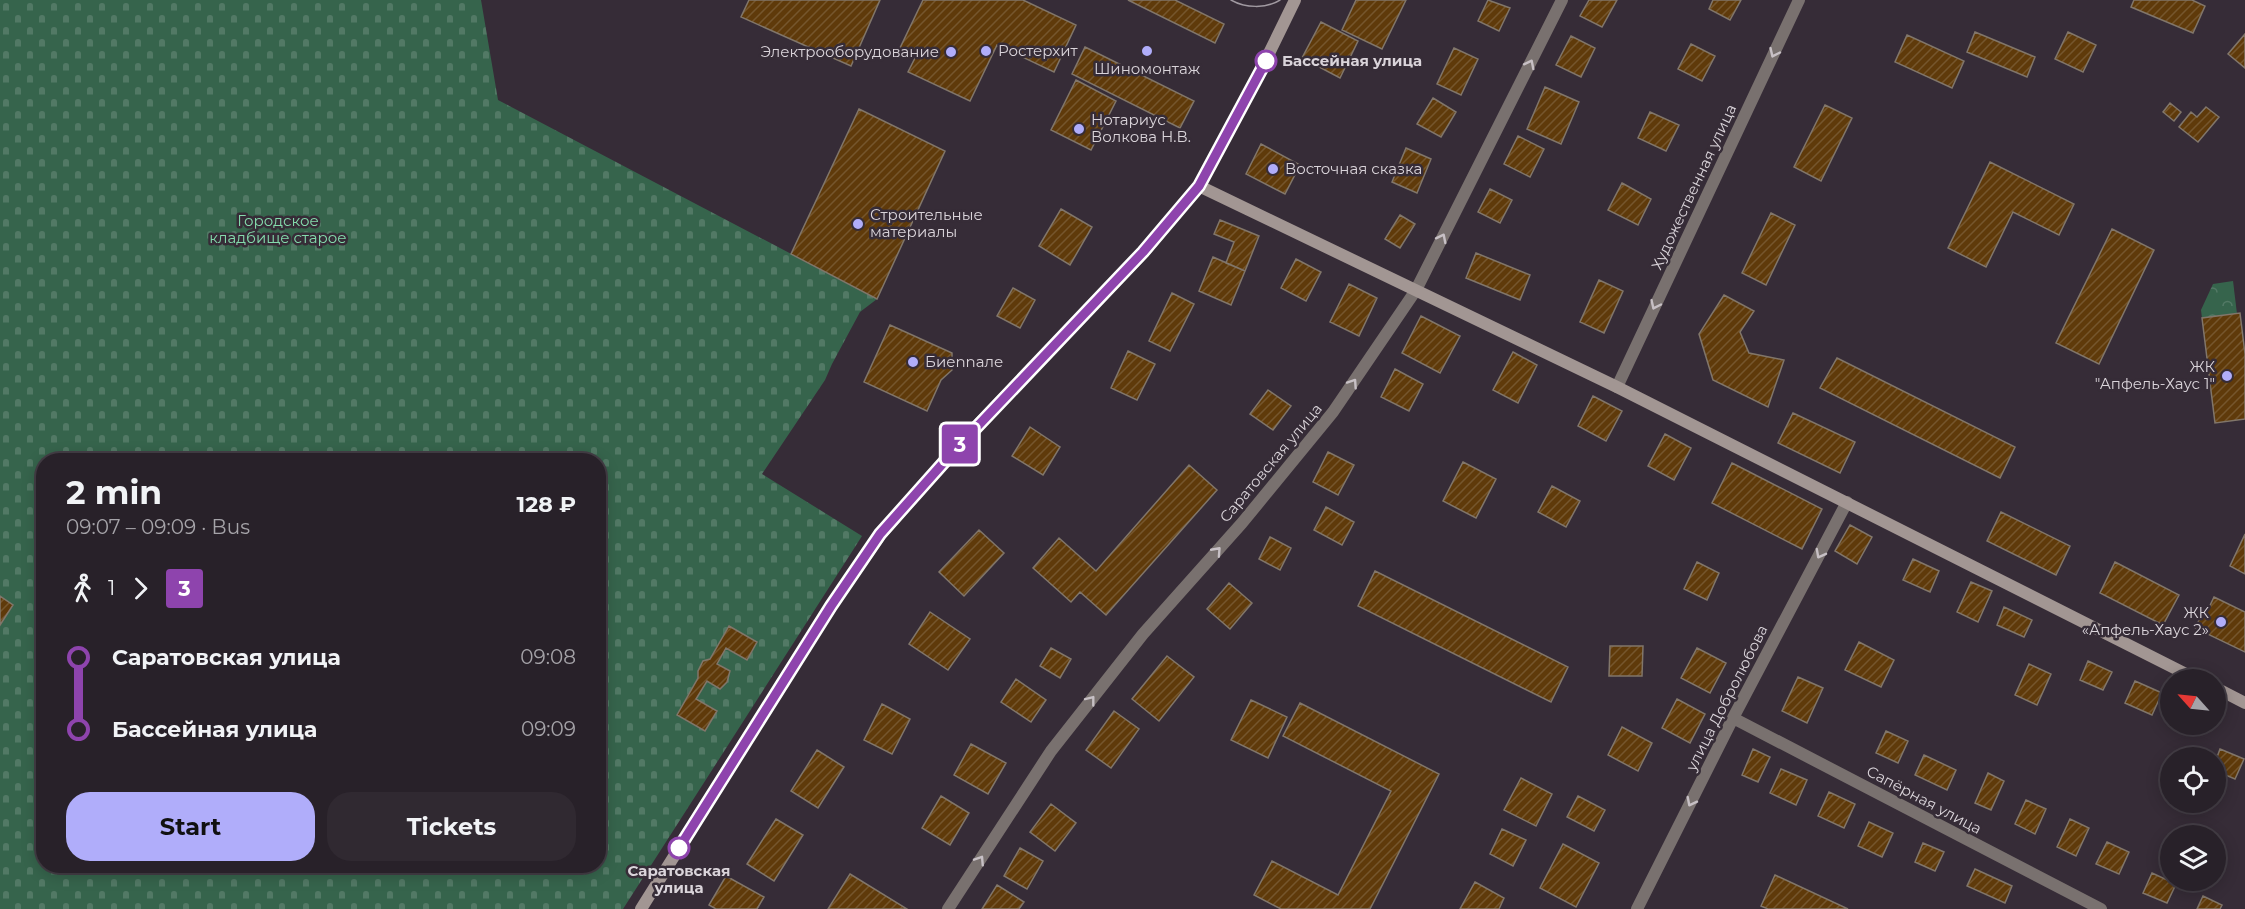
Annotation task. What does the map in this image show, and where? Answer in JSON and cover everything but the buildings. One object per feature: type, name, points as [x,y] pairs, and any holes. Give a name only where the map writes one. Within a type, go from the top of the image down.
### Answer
[{"type":"street","points":[[641,909],[831,606],[880,534],[922,485],[1143,252],[1199,186],[1254,84],[1295,0]]},
{"type":"street","name":"Саратовская улица","points":[[948,909],[1051,751],[1143,634],[1242,523],[1333,412],[1416,290],[1562,0]]},
{"type":"street","name":"Художественная улица","points":[[1617,387],[1799,0]]},
{"type":"street","points":[[1199,186],[1617,387],[2176,669]]},
{"type":"street","name":"улица Добролюбова","points":[[1637,909],[1733,718],[1847,502]]},
{"type":"street","points":[[2226,693],[2245,703]]},
{"type":"street","name":"Сапёрная улица","points":[[1733,718],[2101,909]]},
{"type":"green space","name":"Городское кладбище старое","points":[[0,0],[481,0],[498,100],[877,299],[860,312],[825,380],[762,474],[862,536],[623,909],[0,909]]},
{"type":"green space","points":[[2233,281],[2237,314],[2202,318],[2201,310],[2213,284]]},
{"type":"tram line","points":[[1231,0],[1243,5],[1255,6],[1268,5],[1280,0]]},
{"type":"bus line","name":"3","points":[[679,848],[831,606],[880,534],[922,485],[1143,252],[1199,186],[1266,61]]},
{"type":"place","name":"Ростерхит","points":[[986,51]]},
{"type":"place","name":"Шиномонтаж","points":[[1147,51]]},
{"type":"place","name":"Электрооборудование","points":[[951,52]]},
{"type":"place","name":"Бассейная улица","points":[[1266,61]]},
{"type":"place","name":"Нотариус Волкова Н.В.","points":[[1079,129]]},
{"type":"place","name":"Восточная сказка","points":[[1273,169]]},
{"type":"place","name":"Строительные материалы","points":[[858,224]]},
{"type":"place","name":"Биеnnале","points":[[913,362]]},
{"type":"place","name":"ЖК \"Апфель-Хаус 1\"","points":[[2227,376]]},
{"type":"place","name":"ЖК «Апфель-Хаус 2»","points":[[2221,622]]},
{"type":"place","name":"Саратовская улица","points":[[679,848]]}]
